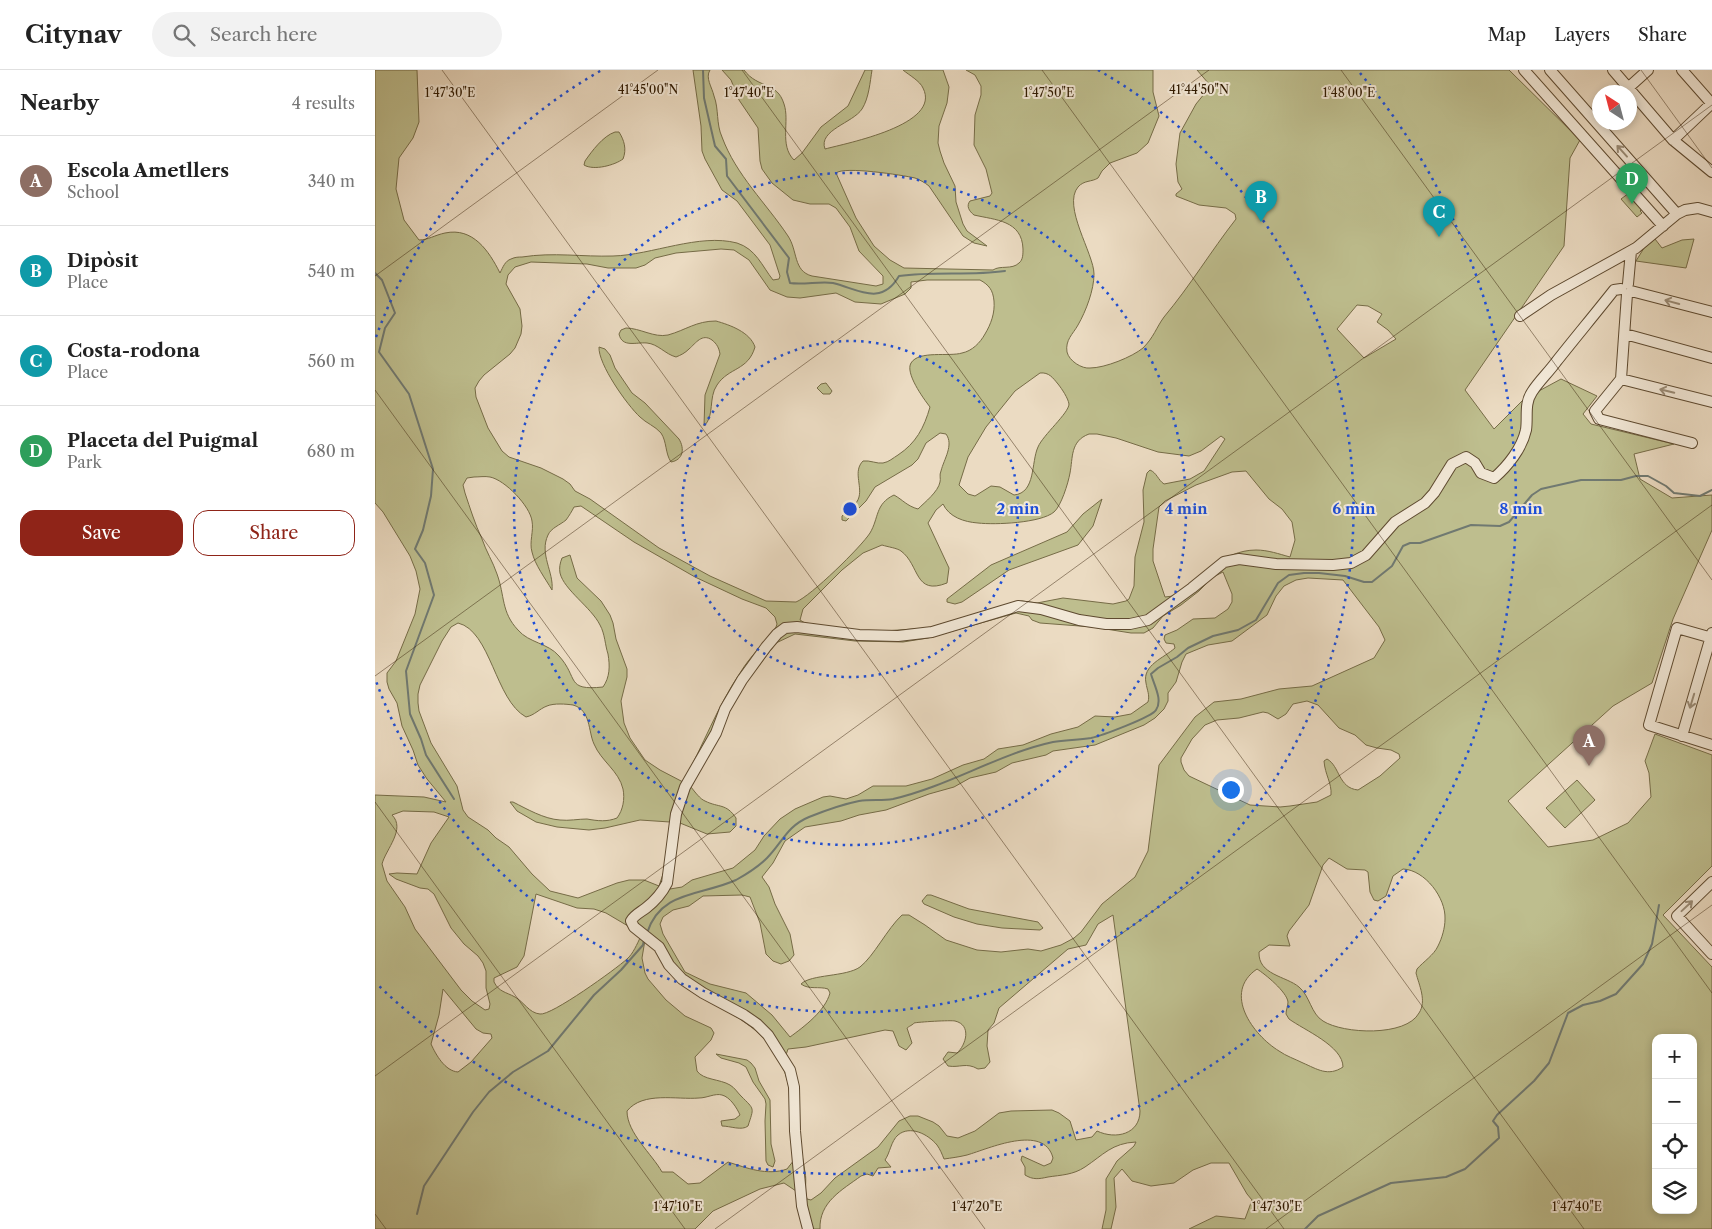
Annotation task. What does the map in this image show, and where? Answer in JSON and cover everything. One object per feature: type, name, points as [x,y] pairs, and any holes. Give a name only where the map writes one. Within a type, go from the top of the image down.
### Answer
[{"type":"street","points":[[1524,70],[1663,226]]},
{"type":"street","points":[[1550,70],[1677,214]]},
{"type":"street","points":[[1613,70],[1626,85]]},
{"type":"street","points":[[1631,85],[1648,70]]},
{"type":"street","points":[[1673,140],[1712,104],[1682,70]]},
{"type":"street","points":[[1637,98],[1673,140],[1712,172]]},
{"type":"street","points":[[1520,316],[1551,295],[1631,251],[1677,214],[1685,210],[1698,208],[1712,212]]},
{"type":"street","points":[[1631,251],[1621,380],[1595,410],[1599,419],[1692,443]]},
{"type":"street","points":[[808,1229],[802,1206],[795,1131],[794,1087],[790,1070],[767,1035],[757,1024],[682,979],[669,965],[659,947],[634,927],[631,921],[632,918],[654,901],[663,891],[667,883],[676,814],[685,787],[716,733],[725,709],[742,680],[777,634],[785,628],[797,627],[859,635],[897,636],[932,632],[1018,606],[1041,609],[1079,620],[1106,624],[1130,624],[1148,620],[1224,562],[1239,559],[1276,564],[1333,565],[1351,563],[1366,555],[1395,522],[1425,503],[1434,493],[1452,464],[1466,457],[1475,462],[1481,473],[1494,478],[1503,470],[1513,457],[1523,436],[1530,395],[1539,380],[1552,368],[1614,290],[1627,289],[1712,312]]},
{"type":"street","points":[[1625,334],[1712,358]]},
{"type":"street","points":[[1621,380],[1712,402]]},
{"type":"street","points":[[1681,736],[1712,636],[1677,628],[1649,725],[1681,736],[1712,745]]},
{"type":"street","points":[[1712,882],[1677,916],[1712,954]]},
{"type":"green space","points":[[375,70],[417,70],[419,122],[413,138],[399,158],[396,189],[404,220],[419,240],[455,232],[472,237],[485,249],[500,273],[507,261],[517,257],[628,255],[691,242],[722,241],[737,243],[749,249],[758,258],[773,280],[779,279],[780,276],[770,245],[737,201],[722,190],[702,151],[701,126],[693,70],[710,70],[709,79],[716,101],[719,127],[728,151],[743,176],[788,236],[802,270],[812,276],[876,286],[883,284],[883,276],[859,251],[850,227],[836,208],[829,204],[810,204],[793,200],[772,183],[762,169],[758,128],[739,100],[731,80],[722,70],[744,70],[755,80],[772,88],[781,97],[786,111],[787,147],[794,160],[802,153],[821,127],[848,106],[865,70],[872,70],[869,90],[862,109],[858,114],[831,132],[824,142],[825,149],[871,137],[906,122],[919,112],[925,101],[922,85],[903,70],[943,70],[949,87],[947,103],[939,126],[938,143],[940,151],[955,186],[956,202],[963,224],[967,231],[987,246],[974,243],[963,236],[929,186],[920,180],[850,170],[836,173],[856,218],[874,246],[890,260],[904,268],[993,270],[1010,267],[1019,263],[1023,255],[1023,249],[1018,232],[1013,227],[998,220],[974,215],[968,205],[970,201],[990,196],[992,193],[986,169],[974,145],[975,115],[981,95],[981,86],[975,75],[966,70],[1153,70],[1153,92],[1159,116],[1148,143],[1137,153],[1110,163],[1098,178],[1080,185],[1074,195],[1076,218],[1093,265],[1094,274],[1089,300],[1081,319],[1068,341],[1067,352],[1076,364],[1083,367],[1096,368],[1118,361],[1143,348],[1236,219],[1235,214],[1226,208],[1199,205],[1176,196],[1182,189],[1178,182],[1176,164],[1180,133],[1196,104],[1209,88],[1209,84],[1197,70],[1509,70],[1580,140],[1570,158],[1564,246],[1465,390],[1494,429],[1524,399],[1561,379],[1597,396],[1583,414],[1591,424],[1674,444],[1634,454],[1640,479],[1672,498],[1712,495],[1712,530],[1673,619],[1652,683],[1613,706],[1508,801],[1548,847],[1593,840],[1628,823],[1651,797],[1649,773],[1645,761],[1655,734],[1712,755],[1712,866],[1663,915],[1712,967],[1712,1229],[1189,1229],[1216,1216],[1245,1219],[1252,1200],[1229,1163],[1211,1163],[1193,1170],[1174,1183],[1151,1186],[1132,1181],[1122,1169],[1114,1178],[1116,1207],[1111,1229],[1102,1229],[1106,1210],[1106,1179],[1117,1161],[1136,1142],[1114,1147],[1076,1172],[1036,1179],[1025,1175],[1025,1167],[1021,1160],[1022,1156],[1044,1166],[1051,1163],[1053,1158],[1048,1148],[1039,1142],[1015,1141],[967,1155],[944,1159],[937,1145],[929,1137],[919,1132],[908,1131],[898,1135],[892,1144],[885,1160],[891,1167],[878,1168],[873,1176],[867,1174],[861,1176],[839,1192],[823,1211],[820,1229],[806,1229],[796,1191],[784,1183],[760,1189],[713,1211],[695,1229],[375,1229],[375,795],[424,797],[446,802],[418,765],[402,726],[397,703],[387,682],[387,673],[396,661],[415,614],[420,589],[410,556],[383,512],[375,503]],"holes":[[[721,249],[734,250],[749,260],[770,290],[787,297],[800,298],[836,293],[855,302],[881,304],[905,294],[911,288],[911,282],[927,280],[980,280],[992,291],[994,305],[992,318],[985,334],[975,346],[962,353],[927,355],[915,359],[911,363],[910,373],[919,392],[930,407],[925,422],[919,434],[910,445],[891,460],[881,463],[863,461],[858,474],[860,492],[858,500],[842,516],[842,520],[846,521],[866,501],[875,487],[912,465],[918,459],[926,443],[940,433],[946,434],[949,447],[940,472],[939,486],[931,497],[918,509],[908,505],[894,495],[883,503],[873,527],[865,540],[813,591],[796,602],[766,601],[710,576],[659,548],[590,499],[575,491],[563,479],[541,468],[509,457],[502,451],[488,428],[476,397],[475,388],[484,375],[510,354],[521,334],[520,309],[506,284],[508,275],[515,267],[531,262],[587,264],[608,268],[636,268],[645,265],[655,258],[676,253]],[[1357,305],[1368,306],[1382,314],[1377,322],[1396,339],[1364,358],[1337,329]],[[1040,373],[1048,374],[1060,386],[1069,404],[1065,413],[1038,447],[1032,476],[1026,489],[1014,495],[1000,487],[991,486],[975,496],[968,494],[959,485],[968,457],[986,427],[1015,391]],[[1089,434],[1097,434],[1116,438],[1158,452],[1189,456],[1201,451],[1221,436],[1225,439],[1204,471],[1190,479],[1164,484],[1152,471],[1150,470],[1147,473],[1143,490],[1144,522],[1135,557],[1134,586],[1129,599],[1126,601],[1113,604],[1063,598],[1037,603],[1022,601],[928,628],[870,632],[805,623],[800,620],[803,609],[842,570],[863,553],[882,545],[901,551],[923,582],[936,586],[947,583],[949,568],[928,523],[936,510],[943,504],[957,518],[986,524],[1029,521],[1048,516],[1057,509],[1064,494],[1069,478],[1073,450],[1078,441]],[[1246,471],[1269,499],[1282,509],[1292,522],[1295,540],[1290,557],[1269,551],[1244,551],[1222,560],[1173,596],[1165,597],[1153,561],[1159,507],[1165,501],[1196,485],[1232,472]],[[490,477],[503,483],[522,501],[532,521],[531,544],[533,557],[552,590],[545,549],[548,535],[553,528],[566,520],[574,507],[581,506],[634,542],[695,577],[766,608],[775,617],[776,627],[748,661],[732,686],[683,782],[645,760],[630,738],[624,723],[621,701],[627,669],[616,639],[613,623],[601,601],[577,578],[570,555],[562,558],[560,573],[567,586],[591,612],[602,628],[609,663],[609,671],[603,687],[591,688],[578,685],[555,652],[522,634],[513,623],[506,610],[500,582],[477,528],[463,485],[467,478]],[[1223,572],[1232,594],[1232,602],[1228,609],[1215,618],[1193,619],[1177,630],[1165,635],[1166,643],[1174,644],[1175,648],[1155,662],[1147,671],[1148,702],[1131,714],[1115,717],[1095,716],[1078,727],[1051,734],[1023,745],[998,749],[984,759],[963,765],[932,779],[906,786],[873,786],[858,795],[846,799],[830,796],[823,797],[795,809],[780,819],[764,836],[755,850],[733,868],[692,880],[682,887],[670,889],[680,823],[707,834],[730,832],[736,826],[736,818],[729,810],[703,800],[691,787],[741,689],[776,643],[795,634],[855,641],[903,642],[928,638],[1016,613],[1029,616],[1032,620],[1040,623],[1144,633],[1153,628],[1163,616],[1199,591],[1213,577]],[[1308,578],[1343,580],[1379,627],[1385,640],[1374,658],[1312,686],[1279,689],[1241,699],[1214,702],[1195,717],[1159,765],[1148,851],[1135,877],[1102,904],[1081,932],[1074,938],[1061,945],[1041,951],[1028,949],[1001,952],[977,950],[946,940],[909,915],[902,915],[860,967],[812,979],[801,984],[807,987],[828,989],[830,993],[819,1012],[790,1037],[772,1015],[746,993],[710,984],[685,972],[663,934],[660,924],[663,917],[673,910],[689,906],[703,896],[742,895],[750,897],[760,923],[766,954],[773,961],[781,964],[789,961],[794,955],[790,934],[769,887],[762,877],[773,863],[785,841],[805,827],[841,821],[859,815],[886,810],[954,787],[970,778],[996,772],[1012,763],[1046,755],[1053,751],[1095,745],[1144,725],[1164,709],[1168,701],[1168,693],[1176,682],[1186,654],[1208,645],[1232,641],[1267,615],[1276,596],[1284,586],[1296,580]],[[458,623],[469,629],[486,652],[507,696],[526,717],[553,704],[573,705],[583,711],[597,750],[614,771],[623,789],[624,800],[621,812],[617,818],[602,821],[554,819],[542,816],[510,802],[517,811],[536,822],[557,827],[589,830],[640,820],[670,822],[665,868],[659,886],[644,880],[629,880],[578,898],[550,891],[532,874],[509,847],[468,817],[463,810],[457,786],[431,743],[419,711],[418,694],[420,685],[451,627]],[[1307,701],[1318,705],[1339,728],[1355,735],[1366,745],[1391,750],[1399,754],[1400,758],[1380,776],[1358,790],[1347,785],[1327,759],[1324,761],[1331,795],[1317,802],[1280,807],[1250,805],[1189,776],[1184,770],[1181,758],[1192,739],[1205,725],[1217,720],[1239,718],[1263,712],[1278,719],[1286,714],[1293,704]],[[403,811],[434,812],[449,817],[431,843],[417,874],[389,874],[396,879],[428,889],[434,894],[451,928],[483,963],[486,971],[489,1009],[485,1010],[461,990],[415,929],[405,907],[387,881],[382,864],[396,833],[396,821],[392,815]],[[1329,858],[1347,869],[1365,870],[1368,872],[1370,892],[1374,900],[1378,901],[1386,896],[1393,876],[1403,869],[1419,874],[1433,886],[1442,902],[1444,911],[1443,933],[1434,952],[1417,969],[1416,973],[1422,993],[1422,1003],[1419,1013],[1412,1021],[1388,1030],[1374,1031],[1359,1031],[1332,1025],[1319,1018],[1306,995],[1299,987],[1263,966],[1259,952],[1269,945],[1290,946],[1287,936],[1289,931],[1309,905],[1323,865]],[[536,894],[577,908],[594,909],[606,913],[641,936],[635,949],[621,964],[557,1008],[546,1013],[533,1012],[518,999],[498,988],[494,982],[494,978],[517,967],[524,956]],[[1113,915],[1140,1111],[1139,1119],[1131,1130],[1119,1135],[1104,1134],[1097,1131],[1092,1137],[1076,1140],[1070,1121],[1059,1113],[1052,1110],[1011,1111],[999,1113],[975,1131],[958,1138],[947,1136],[933,1122],[918,1116],[910,1116],[899,1121],[878,1147],[835,1178],[821,1193],[811,1200],[807,1199],[806,1175],[786,1055],[788,1049],[885,1030],[893,1031],[899,1046],[906,1050],[912,1043],[907,1028],[914,1023],[955,1021],[964,1027],[965,1040],[957,1053],[948,1052],[943,1059],[948,1066],[985,1068],[990,1062],[987,1046],[988,1030],[994,1023],[999,1008],[1068,949],[1086,945],[1098,924]],[[645,940],[660,955],[684,986],[740,1019],[759,1033],[772,1048],[781,1064],[791,1098],[794,1160],[787,1169],[772,1172],[750,1169],[728,1162],[700,1183],[688,1184],[673,1172],[662,1172],[631,1127],[627,1111],[634,1105],[651,1099],[699,1098],[722,1095],[730,1100],[740,1115],[735,1119],[721,1121],[722,1126],[736,1128],[748,1126],[752,1109],[732,1086],[707,1078],[697,1071],[695,1057],[711,1040],[714,1033],[711,1028],[685,1016],[666,1000],[648,979],[642,958]],[[1257,969],[1284,993],[1288,1002],[1286,1014],[1289,1019],[1330,1045],[1337,1052],[1343,1067],[1327,1072],[1313,1068],[1269,1044],[1251,1024],[1245,1013],[1242,990],[1247,979]],[[443,989],[476,1029],[483,1033],[491,1034],[492,1038],[471,1062],[458,1072],[445,1066],[431,1044],[439,1015]]]},
{"type":"green space","points":[[615,132],[619,132],[624,141],[625,152],[623,159],[604,166],[588,167],[584,165],[598,144]]},
{"type":"green space","points":[[1629,193],[1643,208],[1640,211],[1642,213],[1637,217],[1621,199]]},
{"type":"green space","points":[[1655,239],[1662,248],[1682,240],[1694,239],[1686,268],[1636,261],[1644,248]]},
{"type":"green space","points":[[716,321],[744,333],[755,347],[748,361],[727,375],[717,385],[714,390],[711,412],[704,426],[705,395],[720,354],[715,343],[708,338],[702,338],[676,357],[651,344],[626,343],[619,334],[621,330],[626,328],[663,336],[697,324]]},
{"type":"green space","points":[[599,347],[605,349],[610,355],[615,368],[632,393],[645,403],[679,439],[682,454],[678,459],[671,462],[661,433],[640,417],[621,394],[603,363]]},
{"type":"green space","points":[[826,383],[832,391],[830,394],[823,394],[817,388],[821,384]]},
{"type":"green space","points":[[1102,499],[1093,526],[1078,545],[1009,570],[962,602],[955,604],[947,602],[947,599],[991,565],[1067,532],[1083,514]]},
{"type":"green space","points":[[1577,780],[1595,800],[1565,828],[1546,808]]},
{"type":"green space","points":[[927,895],[969,909],[1038,922],[1043,928],[1040,930],[1002,928],[977,924],[954,917],[924,904],[922,901]]},
{"type":"green space","points":[[716,1054],[747,1060],[755,1068],[759,1081],[770,1100],[771,1144],[775,1161],[773,1167],[768,1165],[766,1161],[765,1099],[753,1082],[746,1067],[721,1058]]},
{"type":"waterway","points":[[703,70],[704,98],[715,146],[726,159],[727,176],[789,258],[787,272],[790,283],[833,283],[860,292],[877,293],[885,291],[899,276],[1005,271]]},
{"type":"waterway","points":[[375,273],[382,280],[395,313],[385,328],[379,352],[409,394],[433,469],[431,496],[423,530],[415,549],[425,563],[434,595],[406,671],[410,714],[426,755],[454,799]]},
{"type":"waterway","points":[[647,933],[653,919],[662,909],[684,896],[723,885],[744,876],[767,858],[795,825],[809,817],[853,802],[893,799],[914,793],[1033,747],[1053,742],[1091,738],[1146,717],[1156,710],[1159,702],[1151,674],[1188,648],[1213,636],[1238,630],[1256,620],[1278,583],[1289,575],[1319,573],[1372,582],[1392,566],[1403,546],[1410,543],[1420,543],[1471,525],[1500,526],[1509,522],[1532,495],[1541,489],[1581,480],[1621,480],[1636,476],[1648,476],[1674,493],[1700,496],[1712,490]]},
{"type":"waterway","points":[[1305,1229],[1318,1216],[1391,1183],[1446,1177],[1465,1169],[1499,1138],[1498,1127],[1493,1121],[1497,1115],[1534,1081],[1549,1063],[1568,1013],[1583,1005],[1600,1001],[1616,994],[1643,964],[1652,944],[1659,905]]},
{"type":"waterway","points":[[417,1214],[424,1186],[473,1112],[489,1092],[513,1072],[548,1051],[594,995],[621,970],[643,945],[644,940]]},
{"type":"place","name":"Placeta del Puigmal","points":[[1632,204]]},
{"type":"place","name":"Dipòsit","points":[[1261,222]]},
{"type":"place","name":"Costa-rodona","points":[[1439,237]]},
{"type":"place","name":"Escola Ametllers","points":[[1589,766]]}]
